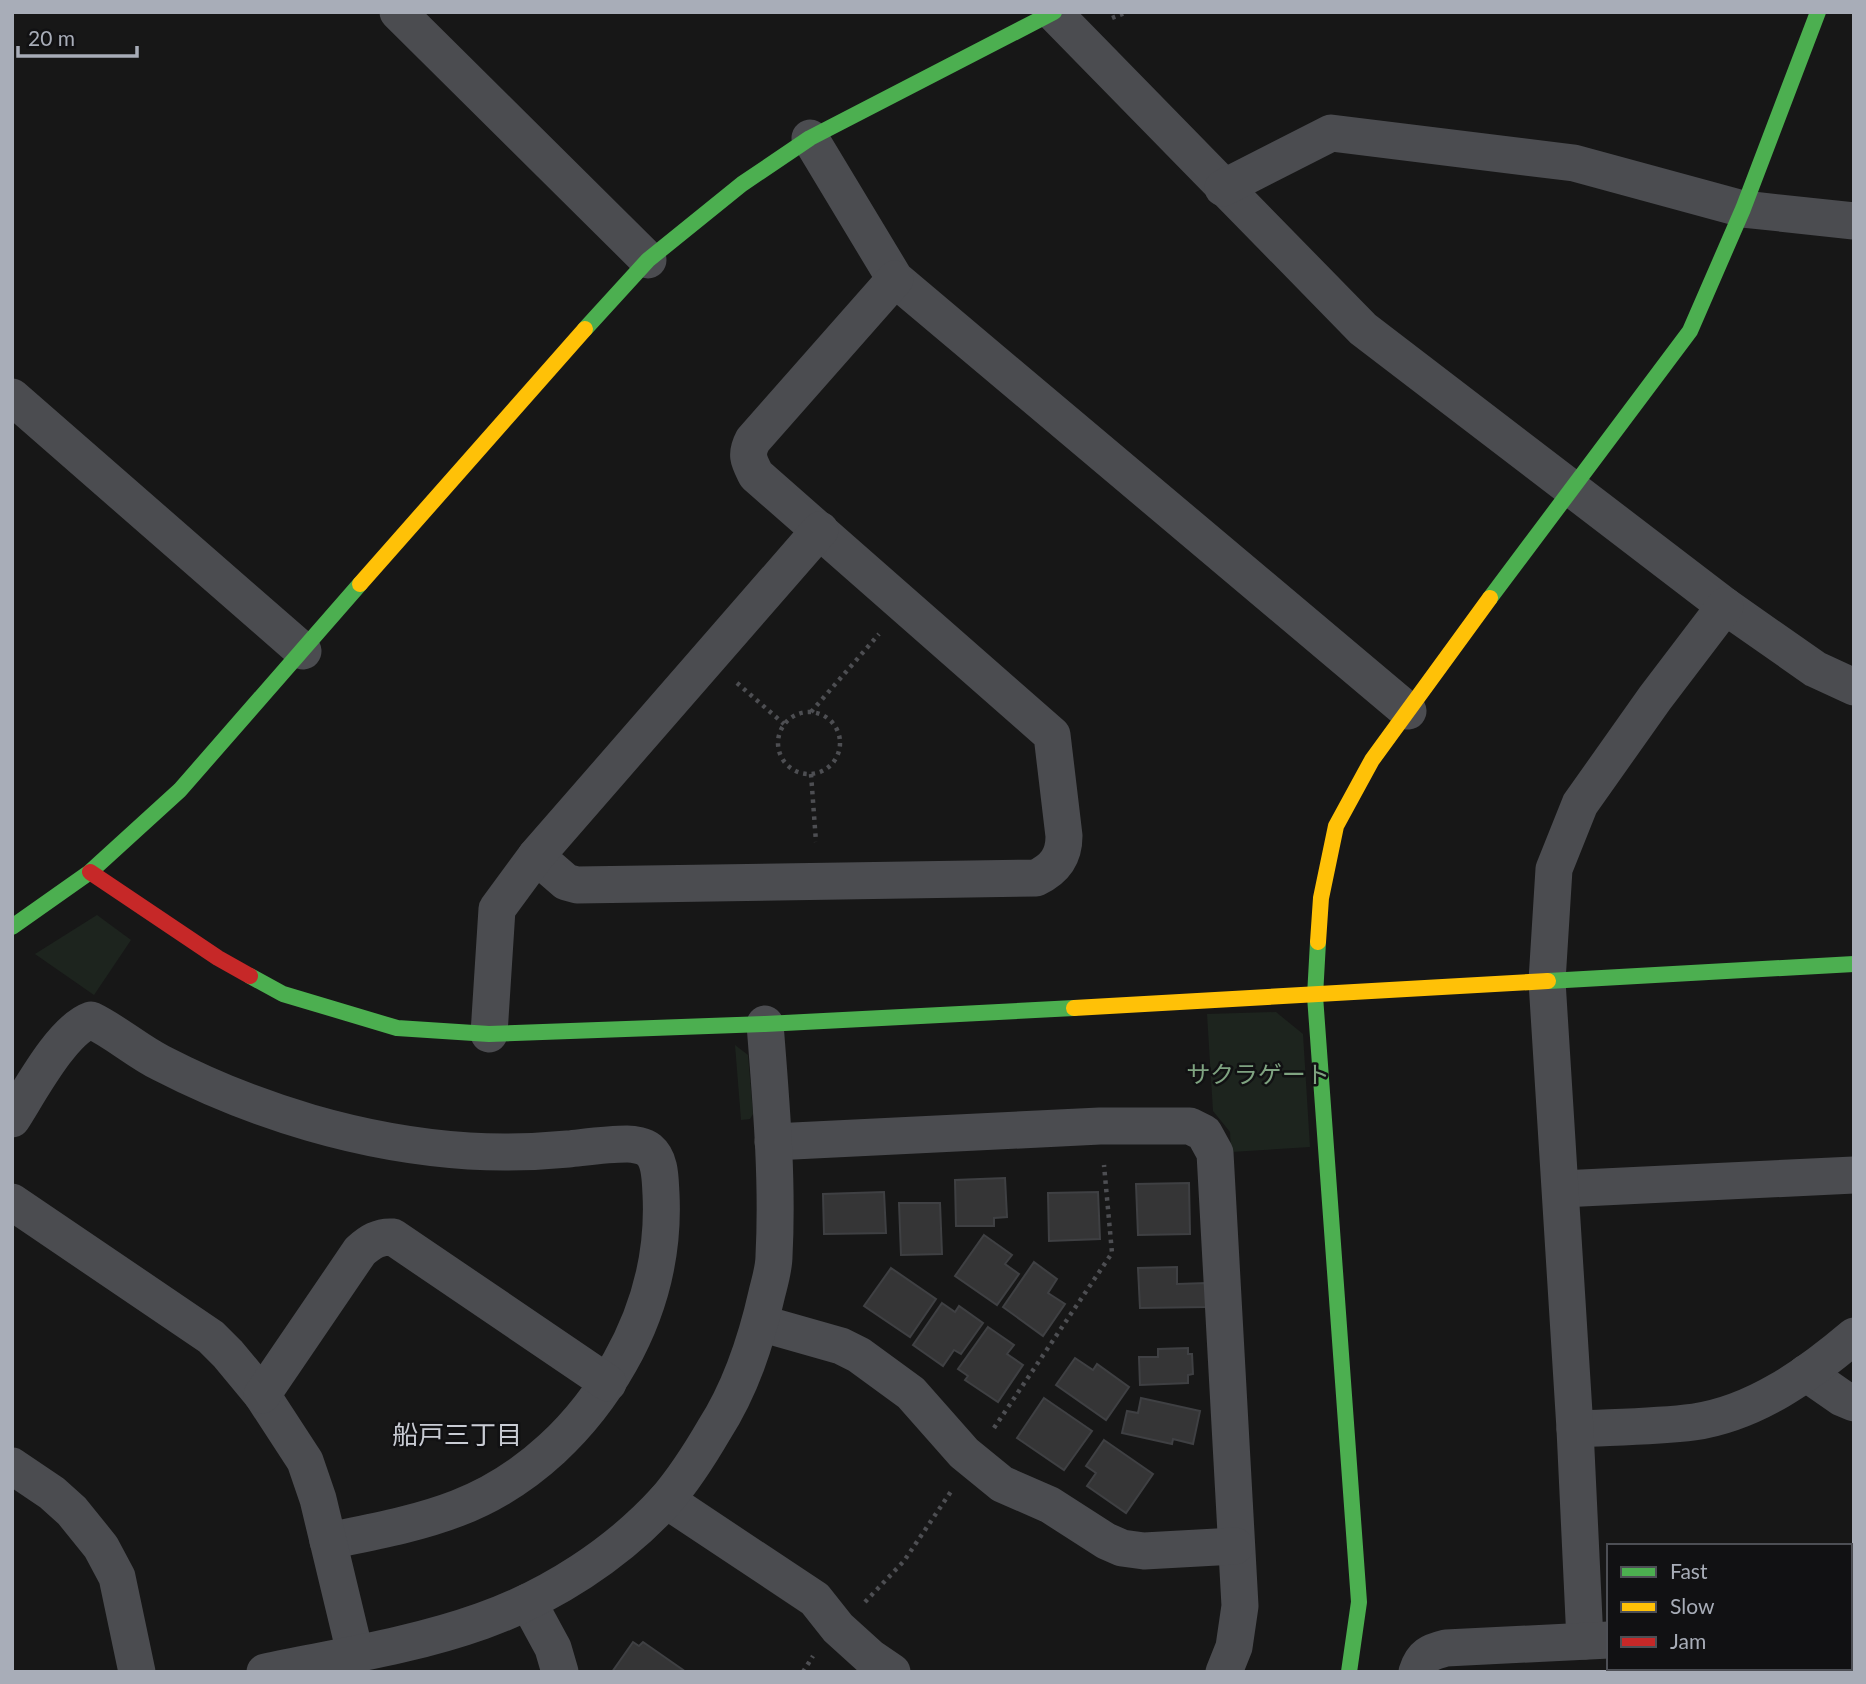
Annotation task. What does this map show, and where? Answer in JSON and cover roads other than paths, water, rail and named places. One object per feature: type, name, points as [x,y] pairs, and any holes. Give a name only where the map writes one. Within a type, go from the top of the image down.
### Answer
[{"type":"street","points":[[398,12],[648,260]]},
{"type":"street","points":[[1349,1672],[1359,1602],[1315,996],[1321,898],[1336,826],[1372,760],[1570,489],[1690,331],[1743,209],[1818,12]]},
{"type":"street","points":[[12,927],[90,872],[180,790],[525,395],[648,260],[742,184],[810,138],[1059,18],[1363,329],[1725,606],[1815,669],[1854,687]]},
{"type":"street","points":[[1223,188],[1331,133],[1574,163],[1743,209],[1854,221]]},
{"type":"street","points":[[810,138],[895,279],[1408,710]]},
{"type":"street","points":[[536,856],[566,882],[577,885],[1037,878],[1047,873],[1060,859],[1064,849],[1052,734],[756,475],[749,461],[747,452],[753,440],[895,279]]},
{"type":"street","points":[[12,397],[303,651]]},
{"type":"street","points":[[489,1034],[498,909],[536,856],[820,530]]},
{"type":"street","points":[[1417,1672],[1427,1653],[1446,1648],[1597,1641],[1575,1429],[1547,981],[1554,869],[1580,804],[1655,698],[1725,606]]},
{"type":"street","points":[[90,872],[218,958],[283,993],[397,1028],[489,1034],[765,1024],[1315,996],[1854,964]]},
{"type":"street","points":[[12,1119],[67,1035],[80,1024],[91,1020],[159,1062],[229,1094],[303,1121],[347,1132],[469,1151],[555,1150],[628,1144],[647,1147],[654,1156],[660,1173],[662,1216],[654,1283],[634,1335],[608,1383],[587,1413],[565,1437],[496,1491],[460,1508],[421,1521],[328,1541]]},
{"type":"street","points":[[265,1672],[432,1636],[482,1621],[527,1602],[603,1556],[666,1500],[700,1453],[737,1391],[760,1323],[774,1259],[774,1142],[765,1024]]},
{"type":"street","points":[[774,1142],[1101,1126],[1190,1126],[1204,1133],[1215,1153],[1240,1606],[1234,1647],[1224,1672]]},
{"type":"street","points":[[1561,1189],[1854,1175]]},
{"type":"street","points":[[12,1202],[211,1337],[228,1353],[262,1395],[305,1461],[318,1499],[355,1653]]},
{"type":"street","points":[[262,1395],[360,1251],[369,1243],[383,1237],[393,1237],[608,1383]]},
{"type":"street","points":[[760,1323],[841,1346],[859,1356],[911,1392],[964,1453],[1002,1484],[1050,1506],[1106,1541],[1122,1548],[1144,1551],[1236,1546]]},
{"type":"street","points":[[1575,1429],[1696,1422],[1731,1413],[1760,1402],[1806,1373],[1854,1336]]},
{"type":"street","points":[[1806,1373],[1842,1398],[1854,1403]]},
{"type":"street","points":[[12,1466],[52,1493],[72,1511],[101,1547],[117,1577],[137,1672]]},
{"type":"street","points":[[666,1500],[815,1600],[838,1628],[870,1657],[892,1672]]},
{"type":"street","points":[[527,1602],[553,1648],[560,1672]]},
{"type":"district","name":"船戸三丁目","points":[[457,1434]]},
{"type":"park label","name":"サクラゲート","points":[[1258,1073]]}]
